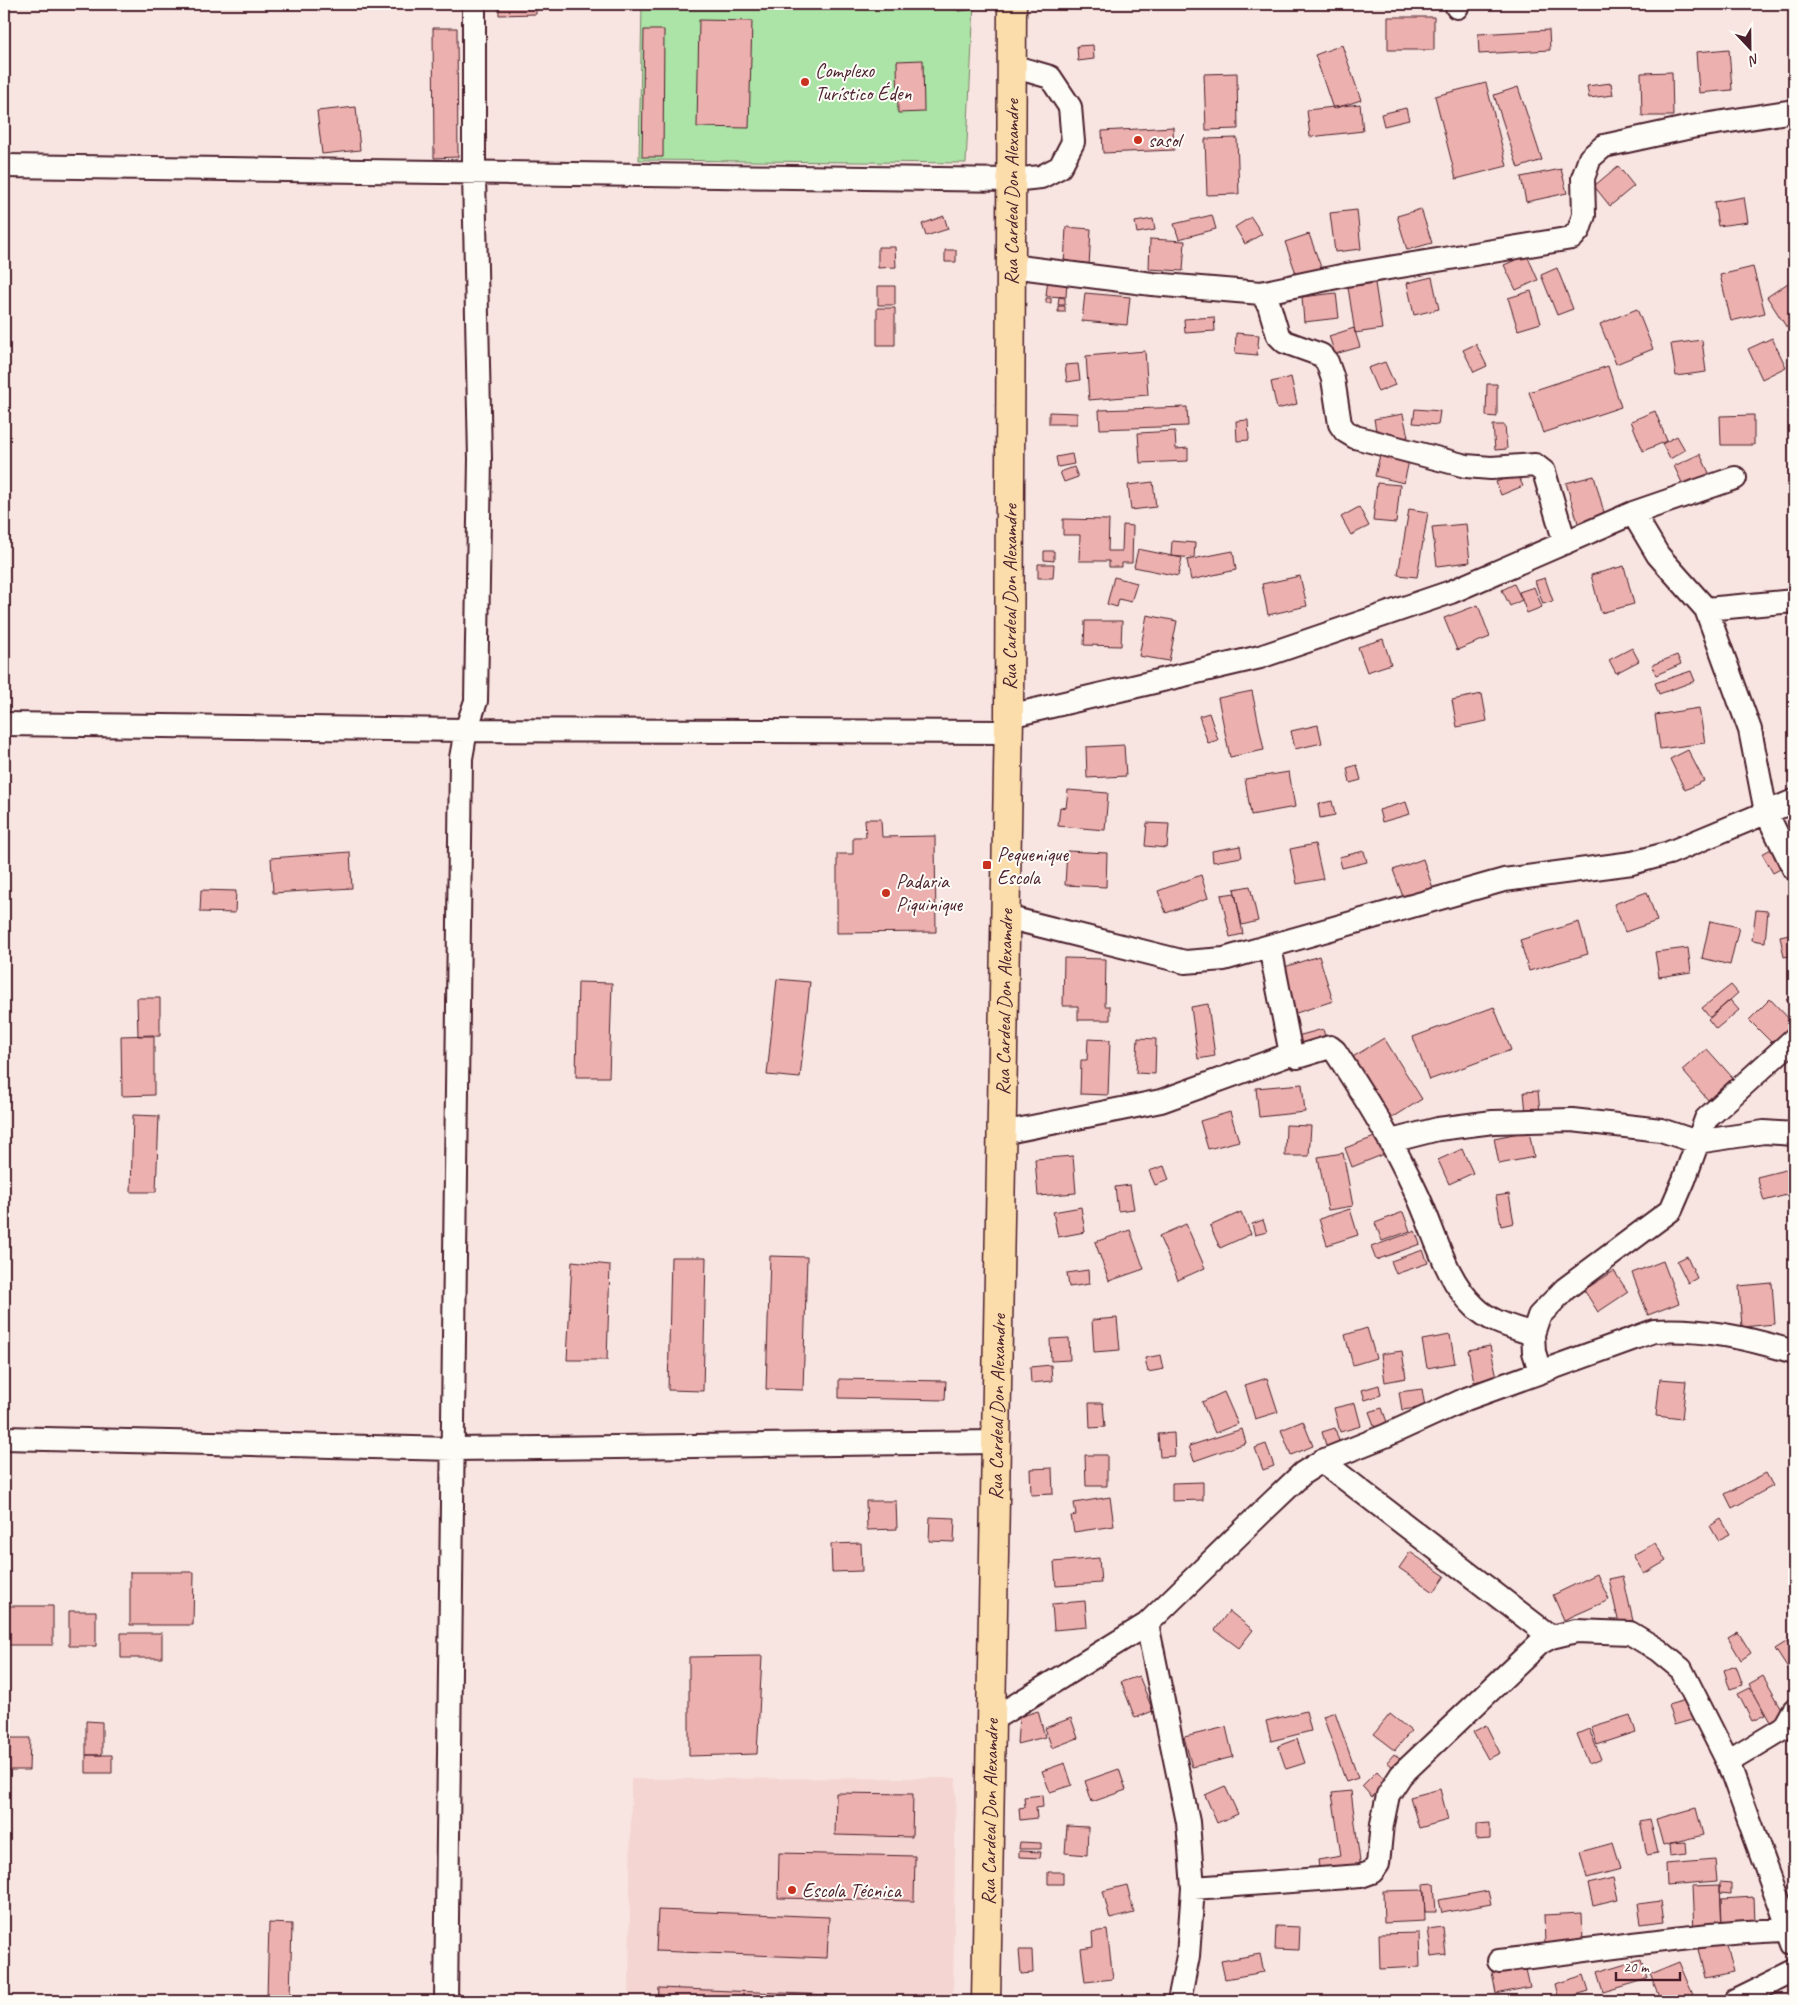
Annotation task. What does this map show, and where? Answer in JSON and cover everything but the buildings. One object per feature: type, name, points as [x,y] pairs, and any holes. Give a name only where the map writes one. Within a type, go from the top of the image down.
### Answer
[{"type":"main road","name":"Rua Cardeal Don Alexamdre","points":[[986,2001],[1006,917],[1012,4]]},
{"type":"street","points":[[446,2001],[461,758],[466,730],[476,700],[480,469],[474,174],[474,4]]},
{"type":"street","points":[[4,166],[1011,180],[1041,177],[1060,167],[1073,142],[1070,107],[1050,77],[1012,66]]},
{"type":"street","points":[[1011,266],[1152,284],[1261,293],[1346,275],[1572,238],[1579,230],[1584,215],[1583,178],[1590,158],[1604,146],[1691,127],[1794,111]]},
{"type":"street","points":[[1261,293],[1269,305],[1278,336],[1284,342],[1321,356],[1327,362],[1333,379],[1340,424],[1345,431],[1355,437],[1466,466],[1491,468],[1535,465],[1544,472],[1564,543]]},
{"type":"street","points":[[4,724],[466,730],[1008,724],[1260,657],[1451,592],[1633,514],[1735,478]]},
{"type":"street","points":[[1633,514],[1658,555],[1706,609],[1750,730],[1766,812],[1794,869]]},
{"type":"street","points":[[1706,609],[1794,601]]},
{"type":"street","points":[[1006,917],[1185,962],[1224,959],[1504,880],[1632,863],[1669,853],[1794,801]]},
{"type":"street","points":[[1270,947],[1291,1054],[1296,1057],[1330,1048],[1335,1051],[1391,1141],[1417,1194],[1449,1270],[1466,1296],[1475,1308],[1498,1323],[1533,1334]]},
{"type":"street","points":[[1540,1371],[1534,1352],[1533,1334],[1540,1316],[1565,1289],[1671,1210],[1706,1119],[1794,1039]]},
{"type":"street","points":[[1002,1133],[1161,1101],[1291,1054]]},
{"type":"street","points":[[1391,1141],[1438,1129],[1493,1122],[1572,1120],[1661,1130],[1697,1142],[1764,1132],[1794,1134]]},
{"type":"street","points":[[990,1721],[1147,1624],[1303,1473],[1322,1461],[1385,1436],[1466,1399],[1654,1331],[1677,1329],[1720,1334],[1794,1352]]},
{"type":"street","points":[[4,1438],[454,1449],[996,1442]]},
{"type":"street","points":[[1322,1461],[1552,1637]]},
{"type":"street","points":[[1147,1624],[1188,1822],[1193,1888],[1188,1956],[1179,2001]]},
{"type":"street","points":[[1193,1888],[1361,1876],[1372,1872],[1378,1864],[1382,1824],[1388,1796],[1402,1775],[1540,1643],[1552,1637],[1576,1630],[1630,1633],[1658,1650],[1681,1669],[1728,1762],[1792,1937],[1685,1937],[1594,1951],[1499,1961]]},
{"type":"street","points":[[1728,1762],[1784,1728],[1794,1710]]},
{"type":"street","points":[[1735,2001],[1794,1972]]},
{"type":"shaded area","name":"Escola Técnica","points":[[956,1778],[953,2001],[629,2001],[631,1779]]},
{"type":"green space","name":"Complexo Turístico Éden","points":[[642,4],[974,4],[966,163],[639,160]]},
{"type":"place","name":"Complexo Turístico Éden","points":[[805,82]]},
{"type":"place","name":"sasol","points":[[1138,140]]},
{"type":"place","name":"Pequenique Escola","points":[[987,865]]},
{"type":"place","name":"Padaria Piquinique","points":[[886,893]]},
{"type":"place","name":"Escola Técnica","points":[[792,1890]]}]
